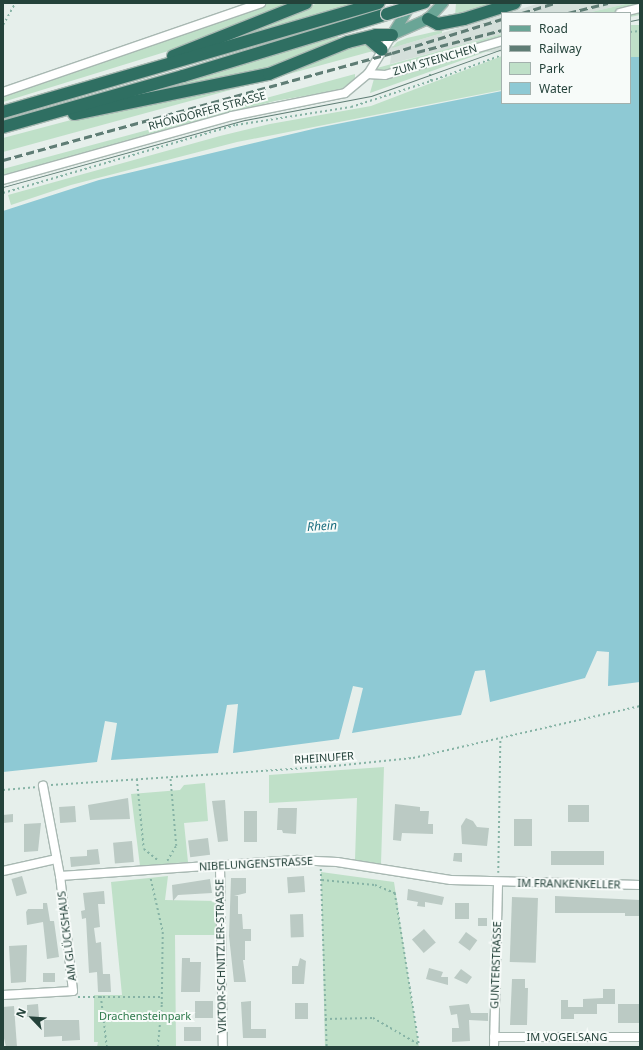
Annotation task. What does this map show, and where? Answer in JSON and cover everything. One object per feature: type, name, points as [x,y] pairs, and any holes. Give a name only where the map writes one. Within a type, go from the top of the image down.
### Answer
[{"type":"highway","points":[[87,88],[306,3]]},
{"type":"highway","points":[[3,112],[379,3]]},
{"type":"highway","points":[[3,127],[183,76],[424,3]]},
{"type":"highway","points":[[428,19],[438,24],[464,19],[515,3]]},
{"type":"highway","points":[[37,117],[79,113],[269,74],[348,42],[392,35]]},
{"type":"highway","points":[[368,38],[382,50]]},
{"type":"main road","name":"RHÖNDORFER STRASSE","points":[[392,35],[412,3]]},
{"type":"main road","points":[[420,3],[428,19]]},
{"type":"main road","points":[[392,35],[428,19],[443,3]]},
{"type":"street","points":[[3,92],[262,3]]},
{"type":"street","points":[[624,12],[640,8]]},
{"type":"street","name":"RHÖNDORFER STRASSE","points":[[3,180],[274,105],[339,94],[358,84],[368,74],[392,35]]},
{"type":"street","name":"ZUM STEINCHEN","points":[[368,74],[385,75],[501,41]]},
{"type":"street","name":"AM GLÜCKSHAUS","points":[[3,995],[73,991],[60,876],[43,786]]},
{"type":"street","points":[[3,871],[56,859]]},
{"type":"street","name":"NIBELUNGENSTRASSE","points":[[60,876],[296,860],[337,862],[451,880],[498,883]]},
{"type":"street","name":"VIKTOR-SCHNITZLER-STRASSE","points":[[220,866],[223,1047]]},
{"type":"street","name":"IM FRANKENKELLER","points":[[498,883],[640,885]]},
{"type":"street","name":"GUNTERSTRASSE","points":[[494,1047],[498,883]]},
{"type":"street","name":"IM VOGELSANG","points":[[494,1037],[640,1037]]},
{"type":"path","points":[[3,25],[15,3]]},
{"type":"path","points":[[3,193],[236,125],[351,108],[431,82],[501,55]]},
{"type":"path","points":[[428,62],[431,82]]},
{"type":"path","name":"RHEINUFER","points":[[3,790],[137,778],[368,763],[413,758],[640,706]]},
{"type":"path","points":[[498,883],[500,739]]},
{"type":"path","points":[[137,778],[144,849],[161,862],[171,857],[176,846],[170,776]]},
{"type":"path","points":[[321,872],[327,1047]]},
{"type":"path","points":[[322,880],[375,885],[395,893],[419,1044],[373,1018],[325,1019]]},
{"type":"path","points":[[151,886],[163,932],[162,996],[158,1047]]},
{"type":"path","points":[[73,991],[78,997],[162,996]]},
{"type":"path","points":[[101,996],[107,1047]]},
{"type":"shaded area","points":[[540,3],[630,3],[591,12],[511,12]]},
{"type":"shaded area","points":[[501,15],[501,34],[390,64],[392,48]]},
{"type":"shaded area","points":[[362,46],[501,46],[501,52],[362,52]]},
{"type":"green space","points":[[270,3],[291,3],[191,44],[3,102],[3,96]]},
{"type":"green space","points":[[318,3],[354,3],[206,48],[266,23]]},
{"type":"green space","points":[[456,3],[503,3],[455,16]]},
{"type":"green space","points":[[630,3],[640,3],[640,15],[631,17],[631,12],[591,12]]},
{"type":"green space","points":[[631,25],[640,25],[640,57],[631,57]]},
{"type":"green space","points":[[442,30],[442,33],[392,48],[397,42],[407,38]]},
{"type":"green space","points":[[501,34],[501,46],[370,93],[377,68]]},
{"type":"green space","points":[[327,37],[340,37],[299,59],[246,75],[178,86],[184,80]]},
{"type":"green space","points":[[362,43],[371,44],[373,51],[3,152],[3,138]]},
{"type":"green space","points":[[501,56],[501,90],[237,142],[71,185],[11,205],[8,195],[220,136],[270,124],[371,106]]},
{"type":"green space","points":[[355,74],[355,79],[340,90],[275,101],[3,175],[3,169]]},
{"type":"green space","points":[[384,767],[381,864],[355,860],[357,798],[269,803],[269,775]]},
{"type":"green space","points":[[205,783],[208,821],[184,823],[188,862],[140,866],[131,794],[180,790],[184,785]]},
{"type":"green space","points":[[321,872],[394,882],[419,1047],[325,1047]]},
{"type":"green space","name":"Drachensteinpark","points":[[168,876],[165,900],[217,901],[217,935],[175,935],[176,1047],[97,1047],[98,1042],[94,1042],[94,995],[122,995],[111,882]]},
{"type":"water","name":"Rhein","points":[[631,57],[640,57],[640,682],[608,686],[609,652],[597,651],[585,678],[490,702],[485,670],[475,671],[461,715],[352,733],[363,688],[353,686],[339,739],[233,753],[238,704],[227,705],[218,753],[111,760],[117,723],[105,721],[97,762],[3,772],[3,211],[99,180],[317,128],[501,91],[501,104],[631,104]]},
{"type":"building","points":[[128,798],[130,819],[90,820],[88,805]]},
{"type":"building","points":[[225,800],[228,841],[218,842],[212,801]]},
{"type":"building","points":[[395,804],[420,807],[420,811],[429,811],[428,824],[433,824],[433,834],[402,833],[401,841],[393,840]]},
{"type":"building","points":[[568,805],[589,805],[589,822],[568,822]]},
{"type":"building","points":[[75,806],[76,822],[60,823],[59,807]]},
{"type":"building","points":[[278,808],[297,808],[296,834],[283,833],[282,830],[277,830]]},
{"type":"building","points":[[244,811],[257,811],[257,842],[244,842]]},
{"type":"building","points":[[13,814],[13,822],[3,823],[3,815]]},
{"type":"building","points":[[466,818],[473,821],[477,827],[489,828],[487,846],[462,844],[461,826]]},
{"type":"building","points":[[514,819],[532,819],[532,846],[514,846]]},
{"type":"building","points":[[41,823],[38,851],[24,852],[24,824]]},
{"type":"building","points":[[208,838],[210,855],[190,857],[188,840]]},
{"type":"building","points":[[132,841],[134,862],[115,864],[113,843]]},
{"type":"building","points":[[98,849],[100,864],[71,867],[70,857],[87,856],[87,850]]},
{"type":"building","points":[[551,851],[604,851],[604,865],[551,865]]},
{"type":"building","points":[[454,853],[462,853],[462,862],[453,861]]},
{"type":"building","points":[[22,876],[27,893],[16,896],[11,879]]},
{"type":"building","points":[[304,876],[305,892],[288,893],[287,877]]},
{"type":"building","points":[[231,878],[246,878],[246,893],[234,896],[238,896],[238,914],[242,914],[243,929],[251,929],[251,941],[245,941],[245,960],[243,960],[246,982],[234,982],[229,936]]},
{"type":"building","points":[[210,879],[212,893],[178,895],[173,901],[172,885]]},
{"type":"building","points":[[408,889],[444,897],[442,905],[425,902],[425,907],[417,906],[418,902],[407,900]]},
{"type":"building","points":[[104,891],[105,904],[98,904],[100,927],[94,928],[96,943],[101,942],[103,974],[110,974],[111,992],[98,992],[97,972],[89,973],[86,918],[82,919],[81,911],[85,910],[83,893]]},
{"type":"building","points":[[555,896],[640,900],[640,916],[625,916],[625,913],[555,913]]},
{"type":"building","points":[[512,897],[538,898],[536,963],[510,962]]},
{"type":"building","points":[[43,903],[47,903],[50,921],[54,921],[59,957],[47,959],[43,922],[27,925],[26,912],[28,909],[43,909]]},
{"type":"building","points":[[455,903],[469,903],[469,919],[455,919]]},
{"type":"building","points":[[290,914],[303,914],[304,937],[291,937]]},
{"type":"building","points":[[478,918],[487,918],[487,926],[478,926]]},
{"type":"building","points":[[424,929],[436,943],[424,953],[412,939]]},
{"type":"building","points":[[466,932],[477,940],[470,951],[458,943]]},
{"type":"building","points":[[27,945],[26,982],[11,983],[9,946]]},
{"type":"building","points":[[182,958],[190,958],[190,962],[201,962],[200,992],[181,992]]},
{"type":"building","points":[[300,958],[306,961],[304,984],[292,984],[292,966],[298,966]]},
{"type":"building","points":[[429,968],[443,972],[441,977],[448,977],[448,985],[426,979]]},
{"type":"building","points":[[461,969],[472,977],[467,984],[454,978]]},
{"type":"building","points":[[43,973],[55,973],[55,982],[43,982]]},
{"type":"building","points":[[512,979],[525,979],[525,988],[528,988],[527,1025],[510,1025]]},
{"type":"building","points":[[603,989],[615,989],[615,1004],[597,1004],[597,1014],[574,1014],[574,1019],[561,1019],[561,1000],[568,1000],[568,1007],[583,1007],[583,999],[603,998]]},
{"type":"building","points":[[195,1001],[213,1001],[213,1018],[195,1018]]},
{"type":"building","points":[[251,1001],[251,1029],[266,1029],[266,1038],[243,1038],[241,1002]]},
{"type":"building","points":[[295,1003],[308,1003],[308,1019],[295,1019]]},
{"type":"building","points":[[38,1004],[39,1017],[27,1017],[27,1005]]},
{"type":"building","points":[[469,1004],[471,1013],[488,1013],[488,1021],[469,1020],[470,1041],[452,1042],[452,1028],[459,1028],[457,1014],[451,1015],[449,1006]]},
{"type":"building","points":[[618,1004],[640,1004],[640,1023],[618,1023]]},
{"type":"building","points":[[14,1006],[17,1047],[6,1047],[3,1034],[3,1007]]},
{"type":"building","points":[[44,1020],[79,1020],[80,1040],[62,1041],[62,1036],[44,1037]]},
{"type":"building","points":[[184,1027],[201,1027],[201,1041],[184,1041]]},
{"type":"tram line","points":[[631,21],[640,19]]},
{"type":"tram line","points":[[3,187],[245,120],[371,96],[501,49]]},
{"type":"railway","points":[[525,12],[554,3]]},
{"type":"railway","points":[[572,12],[608,3]]},
{"type":"railway","points":[[3,160],[392,53],[501,19]]},
{"type":"railway","points":[[417,52],[501,30]]}]
